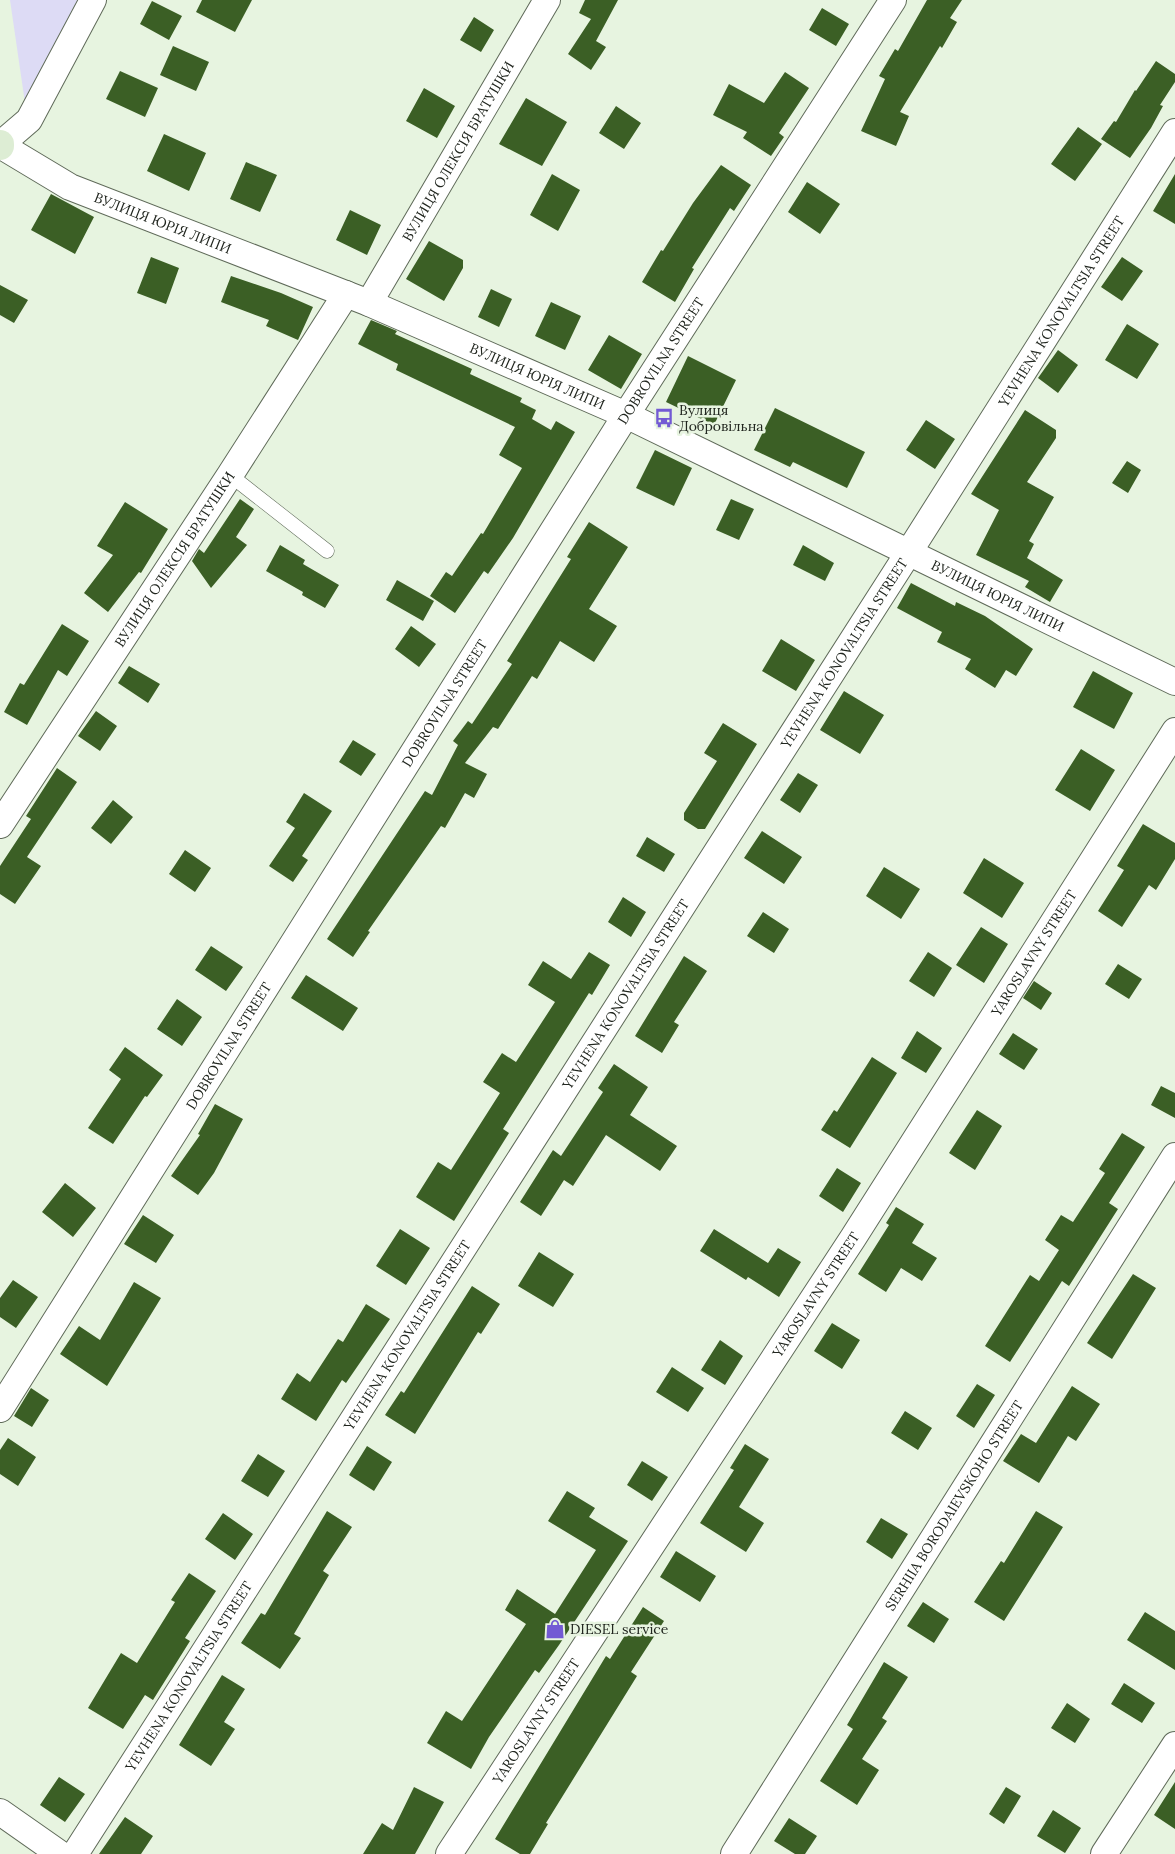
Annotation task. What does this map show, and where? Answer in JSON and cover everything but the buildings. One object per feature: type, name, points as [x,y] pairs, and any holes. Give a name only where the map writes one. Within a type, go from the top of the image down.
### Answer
[{"type":"street","points":[[0,145],[29,120],[94,0]]},
{"type":"street","name":"ВУЛИЦЯ ОЛЕКСІЯ БРАТУШКИ","points":[[0,824],[230,475],[358,298],[547,0]]},
{"type":"street","name":"DOBROVILNA STREET","points":[[0,1409],[626,415],[893,0]]},
{"type":"street","name":"YEVHENA KONOVALTSIA STREET","points":[[75,1854],[909,552],[1175,132]]},
{"type":"street","name":"ВУЛИЦЯ ЮРІЯ ЛИПИ","points":[[0,145],[70,187],[358,298],[626,415],[1175,682]]},
{"type":"street","name":"YAROSLAVNY STREET","points":[[458,1851],[853,1238],[1175,731]]},
{"type":"street","name":"SERHIIA BORODAIEVSKOHO STREET","points":[[734,1854],[1175,1156]]},
{"type":"street","points":[[1104,1854],[1175,1745]]},
{"type":"street","points":[[0,1812],[60,1854]]},
{"type":"lane","points":[[230,475],[327,551]]},
{"type":"shaded area","points":[[10,0],[79,0],[25,103]]},
{"type":"place","name":"Вулиця Добровільна","points":[[664,418]]},
{"type":"place","name":"DIESEL service","points":[[555,1629]]}]
